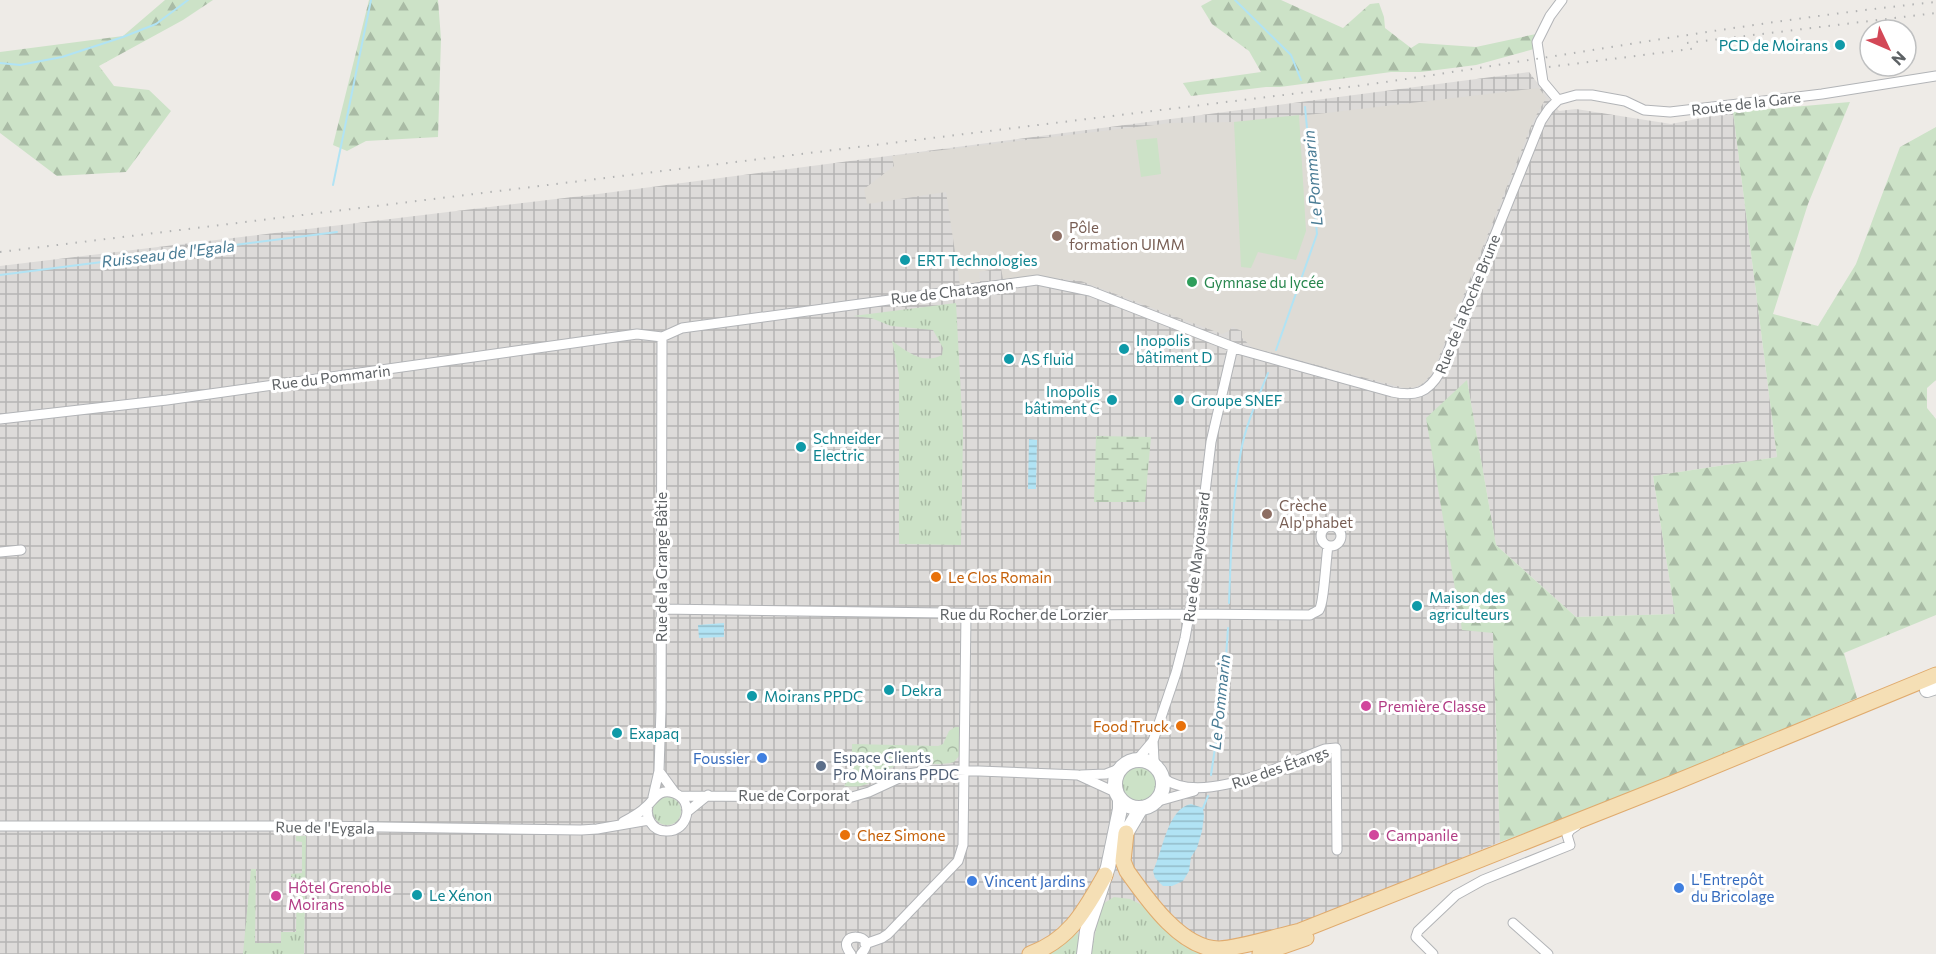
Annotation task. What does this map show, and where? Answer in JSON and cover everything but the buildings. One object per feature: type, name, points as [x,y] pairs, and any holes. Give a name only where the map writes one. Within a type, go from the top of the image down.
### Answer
[{"type":"main road","points":[[1260,954],[1591,815],[1936,675]]},
{"type":"main road","points":[[1229,954],[1302,935],[1567,835],[1933,688]]},
{"type":"main road","points":[[1084,954],[1087,931],[1106,871],[1120,809],[1114,784],[1119,769],[1124,764],[1137,760],[1152,763],[1160,773],[1162,790],[1155,802],[1141,808],[1126,805],[1118,796]]},
{"type":"main road","points":[[1030,954],[1060,938],[1079,920],[1141,808]]},
{"type":"main road","points":[[1126,833],[1123,861],[1126,871],[1185,938],[1201,946],[1219,949],[1302,935]]},
{"type":"street","points":[[1558,100],[1543,82],[1538,42],[1550,16],[1562,0]]},
{"type":"street","name":"Route de la Gare","points":[[1558,100],[1576,95],[1592,95],[1625,101],[1644,110],[1670,112],[1822,94],[1936,76]]},
{"type":"street","name":"Rue de la Roche Brune","points":[[1233,347],[1392,392],[1412,395],[1426,389],[1440,372],[1541,121],[1558,100]]},
{"type":"street","name":"Rue de Chatagnon","points":[[662,337],[682,328],[1037,280],[1090,291],[1233,347]]},
{"type":"street","name":"Rue du Pommarin","points":[[0,419],[167,400],[637,334],[662,337]]},
{"type":"street","name":"Rue de la Grange Bâtie","points":[[651,801],[659,771],[662,337]]},
{"type":"street","name":"Rue de Mayoussard","points":[[1137,760],[1153,741],[1176,673],[1190,614],[1211,442],[1233,347]]},
{"type":"street","name":"Rue du Rocher de Lorzier","points":[[661,609],[966,614],[1310,615],[1319,610],[1324,600],[1323,585],[1328,546]]},
{"type":"street","points":[[0,552],[21,550]]},
{"type":"street","points":[[865,944],[888,934],[958,861],[963,845],[966,614]]},
{"type":"street","points":[[1153,741],[1154,760],[1160,773]]},
{"type":"street","name":"Rue des Étangs","points":[[1160,773],[1173,785],[1202,789],[1228,785],[1324,749],[1336,748],[1337,850]]},
{"type":"street","points":[[1078,775],[1106,774],[1119,769]]},
{"type":"street","name":"Rue de Corporat","points":[[678,795],[852,797],[870,792],[908,774],[965,770],[1078,775],[1118,796]]},
{"type":"street","points":[[659,771],[686,803],[687,812]]},
{"type":"street","points":[[1155,802],[1202,789]]},
{"type":"street","points":[[616,825],[661,792],[678,795]]},
{"type":"street","points":[[651,801],[647,815],[649,820],[660,830],[670,831],[681,826],[687,812],[708,795]]},
{"type":"street","points":[[1433,954],[1416,938],[1418,931],[1456,895],[1483,880],[1570,845],[1567,835],[1570,830],[1591,815]]},
{"type":"street","name":"Rue de l'Eygala","points":[[0,826],[318,826],[581,830],[649,820]]},
{"type":"street","points":[[1513,923],[1548,954]]},
{"type":"street","points":[[851,954],[847,946],[851,938],[860,937],[865,944],[865,950],[861,954]]},
{"type":"shaded area","points":[[1529,72],[1559,111],[1576,109],[1671,124],[1733,112],[1777,457],[1653,476],[1675,614],[1576,617],[1496,545],[1467,381],[1493,633],[1500,842],[1242,948],[1213,954],[0,954],[0,266],[598,194]]},
{"type":"shaded area","points":[[1539,88],[1546,98],[1533,121],[1434,369],[1421,385],[1414,387],[1405,388],[1253,348],[1242,338],[1242,331],[1232,327],[1222,334],[1081,281],[1034,276],[1003,279],[1001,268],[979,272],[980,282],[960,285],[946,192],[867,204],[864,189],[894,166],[892,156],[1171,123],[1234,122]]},
{"type":"green space","points":[[165,0],[213,0],[183,20],[99,66],[114,86],[149,90],[171,111],[126,172],[57,176],[0,133],[0,52],[123,36]]},
{"type":"green space","points":[[369,0],[438,0],[441,39],[438,137],[366,141],[347,151],[333,145]]},
{"type":"green space","points":[[1212,0],[1281,0],[1343,28],[1370,4],[1379,3],[1385,28],[1411,48],[1419,43],[1476,47],[1536,34],[1534,49],[1476,65],[1421,72],[1391,72],[1191,96],[1183,83],[1261,72],[1249,51],[1212,24],[1201,6]]},
{"type":"green space","points":[[1850,102],[1808,204],[1773,314],[1818,326],[1856,264],[1900,147],[1936,127],[1936,380],[1927,388],[1927,408],[1936,419],[1936,615],[1844,653],[1857,698],[1616,800],[1500,842],[1493,633],[1462,630],[1426,418],[1467,380],[1496,545],[1576,617],[1675,614],[1653,476],[1777,457],[1733,112]]},
{"type":"green space","points":[[1299,115],[1306,231],[1296,260],[1258,252],[1251,268],[1241,267],[1234,122]]},
{"type":"green space","points":[[1157,138],[1161,174],[1141,177],[1136,140]]},
{"type":"green space","points":[[956,303],[963,433],[961,545],[899,544],[899,375],[892,341],[916,356],[928,359],[942,355],[943,348],[933,330],[891,326],[871,318],[853,316]]},
{"type":"green space","points":[[1096,436],[1151,437],[1145,502],[1094,502]]},
{"type":"green space","points":[[960,727],[959,756],[954,762],[898,765],[869,783],[855,787],[844,786],[852,774],[852,744],[938,746],[943,744],[949,731]]},
{"type":"green space","points":[[1138,765],[1150,771],[1156,783],[1150,795],[1138,801],[1126,795],[1120,783],[1126,771]]},
{"type":"green space","points":[[667,797],[677,801],[681,811],[677,821],[667,825],[657,821],[653,811],[657,801]]},
{"type":"green space","points":[[296,836],[306,836],[304,954],[243,954],[251,869],[256,869],[255,943],[281,943],[281,932],[296,932],[297,878],[291,877],[291,874],[302,873],[302,842],[296,841]]},
{"type":"green space","points":[[1114,897],[1130,899],[1152,910],[1202,954],[1091,954],[1101,905]]},
{"type":"green space","points":[[1077,932],[1080,938],[1077,954],[1044,954]]},
{"type":"water","points":[[1029,439],[1037,440],[1036,489],[1028,489]]},
{"type":"water","points":[[724,623],[724,637],[699,638],[698,625]]},
{"type":"water","points":[[1191,804],[1203,808],[1202,831],[1197,848],[1191,857],[1189,871],[1183,881],[1172,886],[1163,886],[1155,878],[1153,871],[1171,822],[1183,807]]},
{"type":"waterway","points":[[0,63],[20,65],[62,57],[123,37],[156,24],[188,0]]},
{"type":"waterway","name":"Ruisseau de l'Egala","points":[[333,185],[371,0]]},
{"type":"waterway","name":"Le Pommarin","points":[[1235,0],[1291,55],[1301,80]]},
{"type":"waterway","name":"Le Pommarin","points":[[1276,350],[1317,234],[1305,107]]},
{"type":"waterway","name":"Ruisseau de l'Egala","points":[[0,275],[337,232]]},
{"type":"waterway","name":"Le Pommarin","points":[[1229,603],[1231,546],[1241,451],[1249,421],[1268,373]]},
{"type":"waterway","name":"Le Pommarin","points":[[1211,775],[1224,687],[1228,628]]},
{"type":"waterway","name":"Le Pommarin","points":[[1203,808],[1208,796]]},
{"type":"railway","points":[[0,252],[1357,86],[1719,30],[1936,2]]},
{"type":"railway","points":[[1687,43],[1936,13]]},
{"type":"railway","points":[[1549,67],[1698,48]]},
{"type":"place","name":"PCD de Moirans","points":[[1840,45]]},
{"type":"place","name":"Pôle formation UIMM","points":[[1057,236]]},
{"type":"place","name":"ERT Technologies","points":[[905,260]]},
{"type":"place","name":"Gymnase du lycée","points":[[1192,282]]},
{"type":"place","name":"Inopolis bâtiment D","points":[[1124,349]]},
{"type":"place","name":"AS fluid","points":[[1009,359]]},
{"type":"place","name":"Inopolis bâtiment C","points":[[1112,400]]},
{"type":"place","name":"Groupe SNEF","points":[[1179,400]]},
{"type":"place","name":"Schneider Electric","points":[[801,447]]},
{"type":"place","name":"Crèche Alp'phabet","points":[[1267,514]]},
{"type":"place","name":"Le Clos Romain","points":[[936,577]]},
{"type":"place","name":"Maison des agriculteurs","points":[[1417,606]]},
{"type":"place","name":"Dekra","points":[[889,690]]},
{"type":"place","name":"Moirans PPDC","points":[[752,696]]},
{"type":"place","name":"Première Classe","points":[[1366,706]]},
{"type":"place","name":"Food Truck","points":[[1181,726]]},
{"type":"place","name":"Exapaq","points":[[617,733]]},
{"type":"place","name":"Foussier","points":[[762,758]]},
{"type":"place","name":"Espace Clients Pro Moirans PPDC","points":[[821,766]]},
{"type":"place","name":"Chez Simone","points":[[845,835]]},
{"type":"place","name":"Campanile","points":[[1374,835]]},
{"type":"place","name":"Vincent Jardins","points":[[972,881]]},
{"type":"place","name":"L'Entrepôt du Bricolage","points":[[1679,888]]},
{"type":"place","name":"Le Xénon","points":[[417,895]]},
{"type":"place","name":"Hôtel Grenoble Moirans","points":[[276,896]]}]
